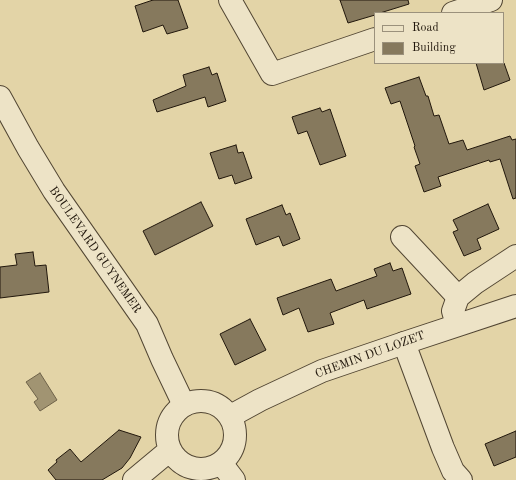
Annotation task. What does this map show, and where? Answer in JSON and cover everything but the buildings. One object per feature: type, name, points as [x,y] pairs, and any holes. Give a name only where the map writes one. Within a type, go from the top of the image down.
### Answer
[{"type":"street","points":[[230,0],[272,74],[374,39]]},
{"type":"street","points":[[456,12],[491,0]]},
{"type":"street","name":"BOULEVARD GUYNEMER","points":[[0,97],[54,191],[147,324],[184,405]]},
{"type":"street","points":[[402,237],[458,297]]},
{"type":"street","points":[[457,325],[453,311],[458,297],[475,283],[516,256]]},
{"type":"street","name":"CHEMIN DU LOZET","points":[[231,418],[238,412],[260,400],[322,371],[516,306]]},
{"type":"street","points":[[404,343],[443,448],[453,471],[461,480]]},
{"type":"street","points":[[205,401],[224,409],[231,418],[235,437],[233,447],[228,456],[227,471],[212,467],[202,469],[192,468],[183,464],[170,450],[167,442],[168,425],[177,410],[184,405],[205,401]]},
{"type":"street","points":[[134,480],[170,450]]},
{"type":"shaded area","points":[[40,373],[57,400],[40,411],[34,402],[38,399],[26,382]]}]
